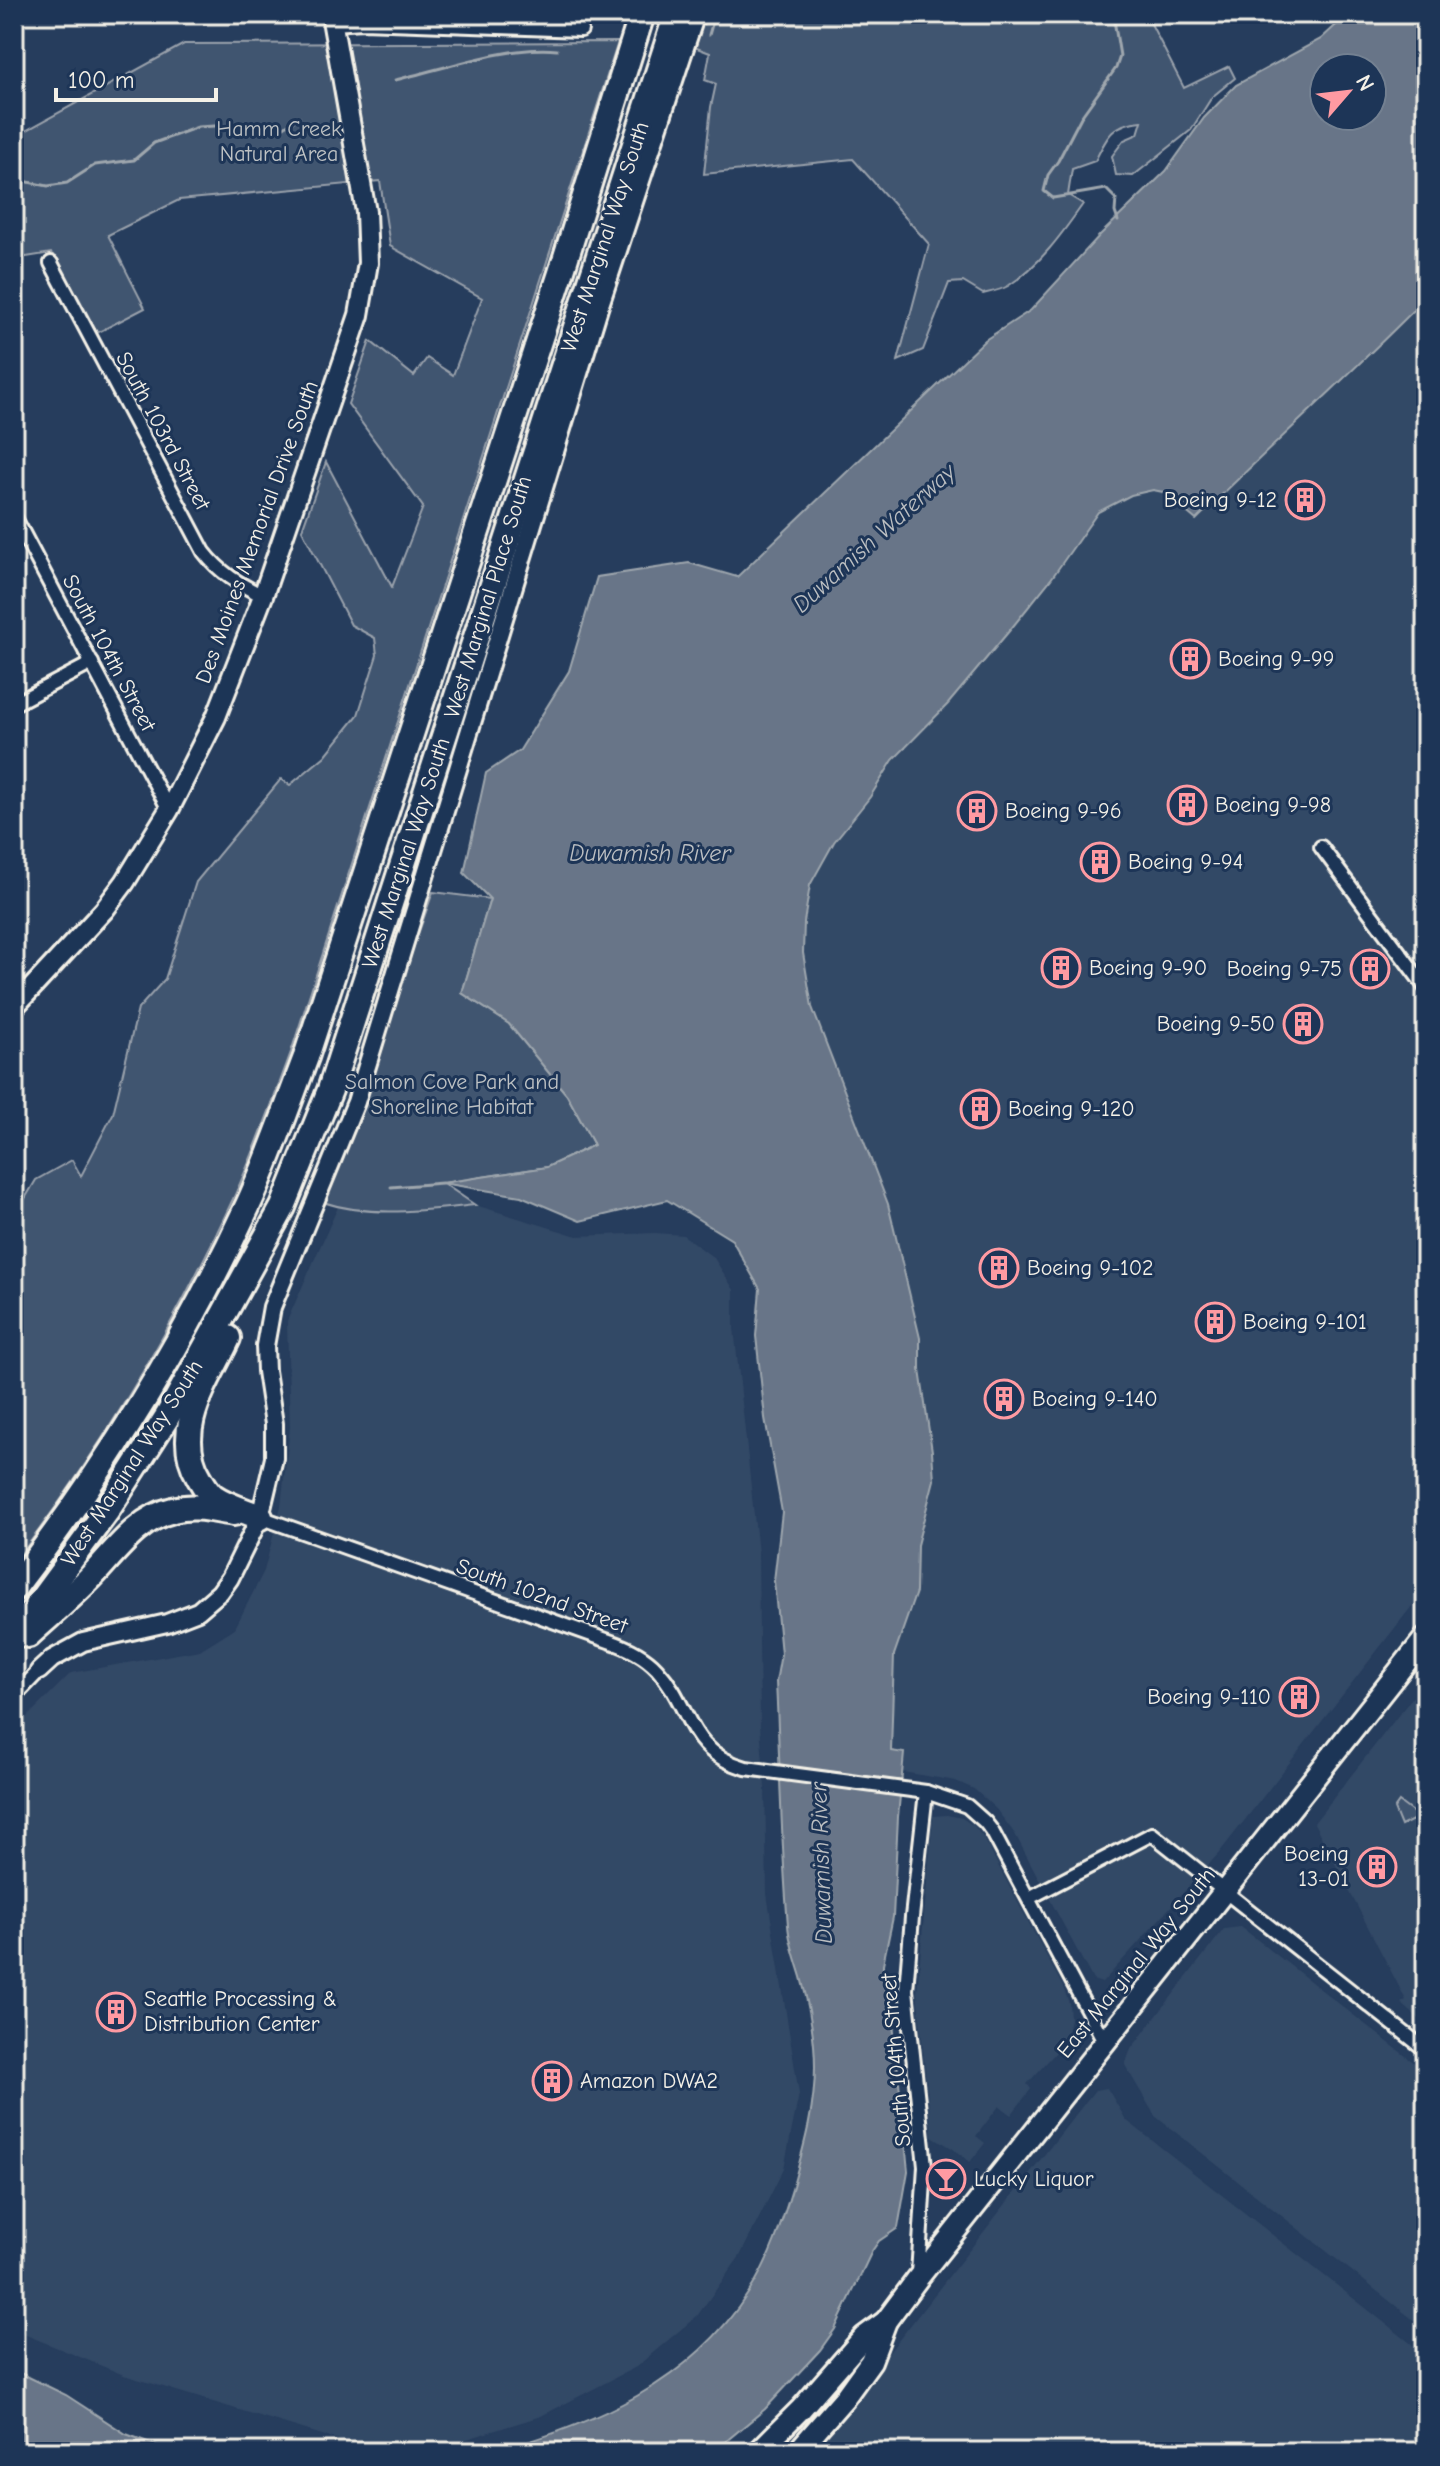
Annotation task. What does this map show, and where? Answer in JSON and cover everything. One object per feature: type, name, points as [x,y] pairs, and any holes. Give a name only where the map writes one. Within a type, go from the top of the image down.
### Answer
[{"type":"highway","name":"West Marginal Way South","points":[[14,1588],[115,1448],[167,1363],[248,1203],[279,1130],[311,1042],[642,14]]},
{"type":"highway","name":"West Marginal Way South","points":[[14,1637],[106,1512],[167,1417],[283,1207],[330,1090],[677,14]]},
{"type":"highway","points":[[260,1517],[214,1497],[193,1466],[188,1433],[197,1403],[246,1299],[283,1207]]},
{"type":"highway","points":[[14,1646],[154,1517],[185,1507],[260,1517]]},
{"type":"main road","name":"Des Moines Memorial Drive South","points":[[14,1007],[104,910],[125,882],[169,810],[216,717],[263,596],[359,315],[368,263],[366,212],[332,19]]},
{"type":"main road","name":"East Marginal Way South","points":[[797,2452],[845,2397],[871,2361],[886,2321],[918,2278],[1426,1637]]},
{"type":"main road","name":"East Marginal Way South","points":[[758,2452],[801,2409],[864,2337],[886,2321]]},
{"type":"street","name":"West Marginal Place South","points":[[39,1671],[52,1659],[83,1642],[167,1623],[198,1611],[220,1592],[230,1578],[260,1517],[274,1458],[274,1424],[265,1346],[272,1307],[356,1102],[599,308],[696,14]]},
{"type":"street","points":[[332,19],[581,30]]},
{"type":"street","name":"South 103rd Street","points":[[51,263],[204,552],[216,568],[228,577],[263,596]]},
{"type":"street","name":"South 104th Street","points":[[16,523],[169,810]]},
{"type":"street","points":[[14,704],[92,663]]},
{"type":"street","points":[[1321,847],[1426,988]]},
{"type":"street","name":"South 102nd Street","points":[[260,1517],[636,1652],[658,1670],[704,1746],[729,1763],[926,1792],[967,1806],[985,1822],[1104,2041]]},
{"type":"street","points":[[14,1697],[39,1671]]},
{"type":"street","name":"South 104th Street","points":[[918,2278],[924,2151],[906,1990],[926,1792]]},
{"type":"street","points":[[1029,1898],[1152,1834],[1426,2050]]},
{"type":"shaded area","points":[[1426,298],[1426,1588],[1219,1853],[1102,1983],[1093,1980],[1015,1834],[996,1809],[974,1789],[956,1781],[903,1772],[904,1754],[891,1751],[894,1655],[916,1592],[917,1545],[934,1480],[920,1370],[920,1338],[843,1091],[812,1007],[803,953],[810,885],[834,842],[870,797],[893,760],[948,704],[1010,630],[1098,512],[1131,495],[1153,490],[1163,492],[1180,507],[1293,426],[1353,372]]},
{"type":"shaded area","points":[[475,1205],[577,1236],[683,1235],[714,1258],[734,1290],[734,1328],[758,1553],[760,1726],[765,1788],[767,1894],[799,2094],[784,2168],[740,2256],[697,2316],[636,2367],[541,2416],[448,2445],[362,2447],[124,2375],[14,2330],[14,1730],[71,1673],[200,1650],[235,1628],[264,1571],[281,1506],[290,1427],[287,1321],[338,1207],[430,1210]]},
{"type":"shaded area","points":[[1426,1680],[1426,2025],[1401,2003],[1406,2000],[1314,1823]]},
{"type":"shaded area","points":[[933,1816],[962,1818],[983,1837],[1069,2003],[1070,2019],[1058,2050],[1027,2084],[1031,2089],[1011,2115],[999,2106],[976,2136],[985,2143],[970,2162],[932,2136],[917,1993]]},
{"type":"shaded area","points":[[1241,1927],[1426,2072],[1426,2326],[1420,2325],[1155,2116],[1125,2065],[1131,2049],[1224,1929]]},
{"type":"shaded area","points":[[1107,2088],[1126,2120],[1423,2353],[1426,2357],[1426,2452],[811,2452],[1095,2090]]},
{"type":"green space","points":[[705,14],[1146,14],[1184,88],[1229,66],[1235,78],[1212,97],[1191,130],[1133,176],[1116,175],[1112,156],[1124,140],[1138,134],[1142,121],[1132,122],[1112,132],[1095,161],[1072,169],[1068,195],[1083,204],[1040,259],[1008,286],[993,292],[983,294],[963,282],[949,283],[923,350],[898,361],[929,244],[853,159],[704,174],[716,84],[705,80],[710,53],[694,47]]},
{"type":"green space","name":"Hamm Creek Natural Area","points":[[618,42],[291,1052],[256,1145],[186,1295],[134,1387],[76,1477],[14,1563],[14,1303],[23,1289],[14,1272],[14,1217],[36,1180],[72,1160],[81,1176],[113,1114],[138,1009],[165,979],[196,882],[281,779],[290,785],[325,756],[358,715],[377,655],[375,638],[351,625],[302,530],[326,462],[392,587],[423,507],[348,404],[370,341],[414,376],[427,358],[453,375],[482,298],[390,246],[380,181],[179,200],[108,235],[145,308],[93,335],[51,253],[14,261],[14,119],[22,133],[184,44]]},
{"type":"green space","name":"Salmon Cove Park and Shoreline Habitat","points":[[433,892],[490,899],[462,993],[509,1024],[567,1095],[594,1145],[547,1167],[443,1183],[475,1205],[379,1211],[323,1202]]},
{"type":"green space","points":[[1399,1802],[1419,1817],[1401,1826],[1394,1809]]},
{"type":"water","name":"Duwamish River","points":[[1348,14],[1426,14],[1426,298],[1196,520],[1163,492],[1153,490],[1131,495],[1098,512],[1010,630],[948,704],[893,760],[870,797],[834,842],[810,885],[804,922],[803,953],[812,1007],[888,1204],[920,1338],[920,1370],[932,1451],[934,1480],[917,1545],[916,1592],[894,1655],[891,1751],[904,1753],[893,1917],[883,1964],[883,1980],[892,2013],[908,2171],[898,2228],[879,2241],[872,2251],[835,2329],[820,2350],[765,2409],[713,2452],[494,2452],[568,2428],[637,2396],[669,2376],[725,2324],[756,2280],[780,2227],[808,2127],[815,2067],[811,2022],[790,1938],[786,1895],[776,1682],[781,1654],[774,1581],[782,1512],[765,1418],[756,1336],[760,1289],[732,1240],[667,1200],[580,1221],[521,1196],[442,1183],[547,1167],[594,1145],[567,1095],[509,1024],[462,993],[490,899],[464,873],[486,773],[520,750],[569,671],[597,577],[689,563],[737,577],[985,340],[1031,310],[1100,235],[1166,171],[1204,118],[1236,85],[1321,39]]},
{"type":"water","points":[[14,2370],[66,2395],[126,2434],[175,2452],[14,2452]]},
{"type":"waterway","points":[[709,35],[715,14]]},
{"type":"waterway","points":[[1113,14],[1120,56],[1116,68],[1081,117],[1048,175],[1044,191],[1053,198],[1106,189],[1116,199],[1118,221]]},
{"type":"waterway","points":[[395,80],[497,54],[557,50]]},
{"type":"waterway","points":[[14,181],[48,186],[67,183],[95,165],[134,160],[154,143],[198,127],[243,127],[269,123],[284,127],[299,117]]},
{"type":"waterway","points":[[391,1187],[442,1183]]},
{"type":"place","name":"Boeing 9-12","points":[[1305,500]]},
{"type":"place","name":"Boeing 9-99","points":[[1190,659]]},
{"type":"place","name":"Boeing 9-98","points":[[1187,805]]},
{"type":"place","name":"Boeing 9-96","points":[[977,811]]},
{"type":"place","name":"Boeing 9-94","points":[[1100,862]]},
{"type":"place","name":"Boeing 9-90","points":[[1061,968]]},
{"type":"place","name":"Boeing 9-75","points":[[1370,969]]},
{"type":"place","name":"Boeing 9-50","points":[[1303,1024]]},
{"type":"place","name":"Boeing 9-120","points":[[980,1109]]},
{"type":"place","name":"Boeing 9-102","points":[[999,1268]]},
{"type":"place","name":"Boeing 9-101","points":[[1215,1322]]},
{"type":"place","name":"Boeing 9-140","points":[[1004,1399]]},
{"type":"place","name":"Boeing 9-110","points":[[1299,1697]]},
{"type":"place","name":"Boeing 13-01","points":[[1377,1867]]},
{"type":"place","name":"Seattle Processing & Distribution Center","points":[[116,2012]]},
{"type":"place","name":"Amazon DWA2","points":[[552,2081]]},
{"type":"place","name":"Lucky Liquor","points":[[946,2179]]},
{"type":"water label","name":"Duwamish Waterway","points":[[874,538]]}]
